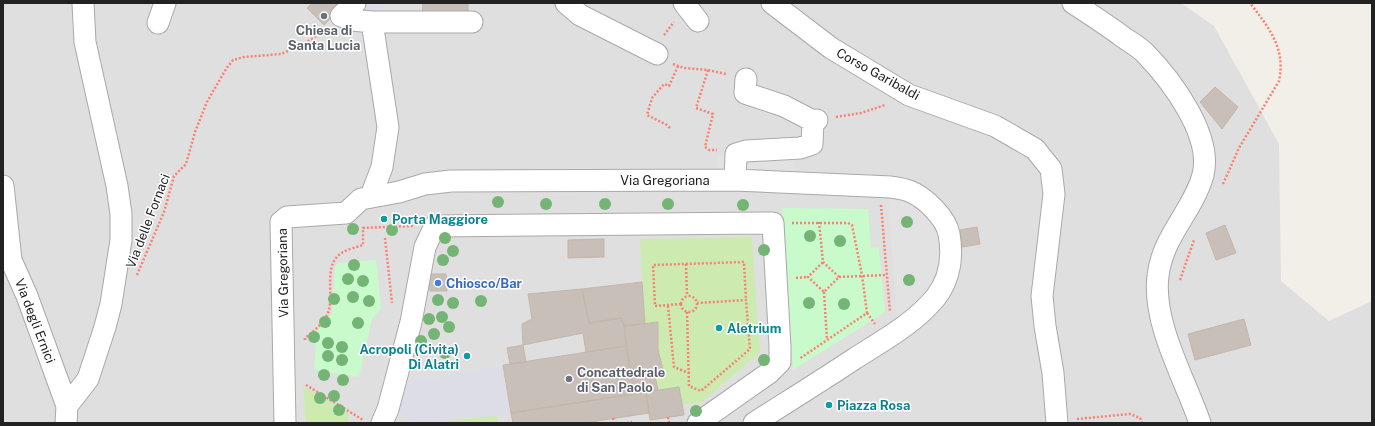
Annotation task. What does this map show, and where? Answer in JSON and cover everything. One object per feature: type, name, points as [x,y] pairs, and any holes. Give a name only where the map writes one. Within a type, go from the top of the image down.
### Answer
[{"type":"street","points":[[67,415],[88,379],[105,327],[111,304],[122,240],[121,214],[117,186],[84,42],[83,3]]},
{"type":"street","points":[[158,23],[165,3]]},
{"type":"street","points":[[566,3],[580,15],[657,54]]},
{"type":"street","points":[[684,3],[698,21]]},
{"type":"street","name":"Corso Garibaldi","points":[[772,3],[830,48],[909,95],[995,126],[1036,149],[1051,169],[1054,194],[1042,296],[1053,373],[1057,421]]},
{"type":"street","points":[[1073,3],[1144,52],[1176,90],[1200,134],[1204,156],[1203,174],[1192,201],[1174,230],[1162,254],[1158,277],[1159,304],[1165,332],[1200,423]]},
{"type":"street","points":[[348,10],[352,20],[372,22],[472,22]]},
{"type":"street","points":[[371,196],[382,167],[388,127],[372,22]]},
{"type":"street","points":[[735,180],[736,154],[746,151],[800,148],[812,144],[815,121],[784,106],[746,93],[746,79]]},
{"type":"street","name":"Via Gregoriana","points":[[286,423],[281,222],[287,217],[346,213],[361,199],[399,192],[425,184],[451,181],[735,180],[891,187],[909,191],[919,197],[940,214],[948,226],[951,244],[951,263],[945,281],[936,296],[922,311],[899,331],[754,423]]},
{"type":"street","name":"Via degli Ernici","points":[[3,186],[11,260],[27,296],[67,415]]},
{"type":"street","points":[[382,423],[388,409],[411,322],[425,247],[435,226],[773,224],[780,362],[769,373],[698,423]]},
{"type":"path","points":[[1221,188],[1239,148],[1280,81],[1281,71],[1278,50],[1272,33],[1250,3]]},
{"type":"path","name":"Via delle Fornaci","points":[[135,282],[164,212],[174,176],[186,164],[195,132],[207,102],[226,69],[234,60],[244,57],[281,54],[297,47],[312,39],[348,10]]},
{"type":"path","points":[[670,128],[647,115],[655,93],[664,84],[669,86],[678,66]]},
{"type":"path","points":[[689,69],[708,70],[746,79]]},
{"type":"path","points":[[708,70],[696,108],[713,114],[704,147],[709,150]]},
{"type":"path","points":[[815,121],[862,113],[886,105]]},
{"type":"path","points":[[839,277],[822,262],[819,222],[848,222],[852,225],[862,276],[867,313],[874,323]]},
{"type":"path","points":[[305,346],[305,338],[322,323],[328,314],[331,301],[331,266],[336,258],[344,251],[363,245],[363,228],[435,226]]},
{"type":"path","points":[[882,232],[888,290]]},
{"type":"path","points":[[386,238],[393,307]]},
{"type":"path","points":[[1178,284],[1195,238]]},
{"type":"path","points":[[681,304],[655,306],[653,265],[744,262],[750,349],[701,390],[689,386],[688,312]]},
{"type":"path","points":[[822,262],[808,277],[824,292],[827,340]]},
{"type":"path","points":[[686,264],[687,296],[683,299],[681,304],[683,310],[688,312],[695,310],[697,304],[694,298],[687,296]]},
{"type":"path","points":[[824,292],[839,277],[887,275]]},
{"type":"path","points":[[697,304],[746,300]]},
{"type":"path","points":[[668,306],[674,366],[689,373]]},
{"type":"path","points":[[798,360],[867,313]]},
{"type":"path","points":[[306,378],[306,386],[368,423]]},
{"type":"path","points":[[1057,421],[1130,414],[1140,418],[1142,423]]},
{"type":"path","points":[[668,417],[669,423]]},
{"type":"path","points":[[613,418],[614,423]]},
{"type":"path","points":[[627,423],[632,422]]},
{"type":"shaded area","points":[[3,3],[1181,3],[1214,26],[1279,144],[1281,281],[1329,321],[1372,301],[1372,423],[3,423]]},
{"type":"shaded area","points":[[363,3],[384,3],[384,16],[355,16]]},
{"type":"shaded area","points":[[794,153],[795,183],[717,180],[717,156]]},
{"type":"shaded area","points":[[888,194],[913,200],[930,214],[938,231],[941,251],[939,272],[932,287],[897,321]]},
{"type":"shaded area","points":[[503,365],[511,413],[433,423],[413,423],[401,414],[397,407],[402,389],[409,382]]},
{"type":"green space","points":[[782,208],[868,209],[871,248],[879,247],[885,312],[793,370]]},
{"type":"green space","points":[[752,237],[760,352],[702,402],[682,405],[679,387],[658,390],[655,376],[664,373],[658,350],[658,323],[645,324],[640,239]]},
{"type":"green space","points":[[376,260],[381,308],[372,319],[359,377],[314,370],[317,330],[332,314],[335,267],[338,263]]},
{"type":"green space","points":[[303,386],[349,413],[348,423],[306,423]]},
{"type":"green space","points":[[497,415],[498,423],[433,423]]},
{"type":"building","name":"Chiesa di Santa Lucia","points":[[312,3],[345,3],[324,25],[307,8]]},
{"type":"building","points":[[423,3],[468,3],[468,18],[422,17]]},
{"type":"building","points":[[1215,87],[1238,107],[1222,129],[1200,102]]},
{"type":"building","points":[[1225,225],[1236,253],[1216,260],[1206,233]]},
{"type":"building","points":[[977,227],[980,244],[962,247],[960,230]]},
{"type":"building","points":[[604,239],[604,257],[568,258],[568,240]]},
{"type":"building","name":"Chiosco/Bar","points":[[429,274],[446,274],[447,291],[430,291]]},
{"type":"building","points":[[642,282],[645,324],[624,326],[621,318],[589,323],[582,289]]},
{"type":"building","points":[[582,289],[589,323],[621,318],[624,326],[626,346],[586,352],[583,333],[523,345],[522,324],[532,319],[528,294]]},
{"type":"building","points":[[1244,319],[1251,345],[1195,360],[1188,334]]},
{"type":"building","points":[[658,322],[658,350],[664,373],[655,376],[658,390],[634,394],[624,326]]},
{"type":"building","points":[[523,345],[526,362],[510,364],[507,348]]},
{"type":"building","name":"Concattedrale di San Paolo","points":[[626,346],[634,394],[511,413],[503,365]]},
{"type":"building","points":[[679,387],[684,415],[650,420],[646,392]]},
{"type":"building","points":[[646,392],[649,413],[584,423],[513,423],[511,413]]},
{"type":"place","name":"Chiesa di Santa Lucia","points":[[324,16]]},
{"type":"place","name":"Porta Maggiore","points":[[384,219]]},
{"type":"place","name":"Chiosco/Bar","points":[[438,283]]},
{"type":"place","name":"Aletrium","points":[[719,328]]},
{"type":"place","name":"Acropoli (Civita) Di Alatri","points":[[467,356]]},
{"type":"place","name":"Concattedrale di San Paolo","points":[[569,379]]},
{"type":"place","name":"Piazza Rosa","points":[[829,405]]}]
